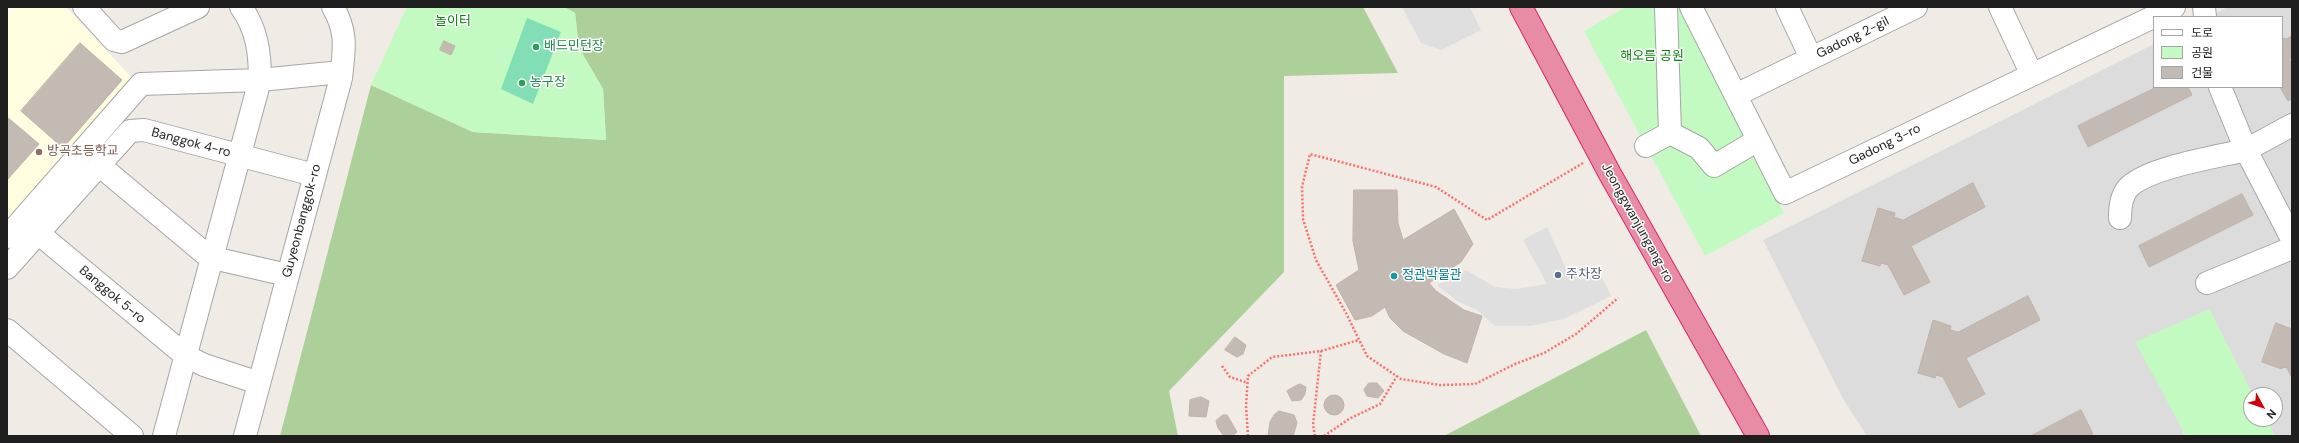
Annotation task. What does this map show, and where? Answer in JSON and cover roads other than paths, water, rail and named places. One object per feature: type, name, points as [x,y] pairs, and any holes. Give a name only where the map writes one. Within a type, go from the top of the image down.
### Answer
[{"type":"highway","name":"Jeonggwanjungang-ro","points":[[1521,7],[1599,154],[1758,436]]},
{"type":"street","points":[[84,7],[114,40],[122,42],[198,7]]},
{"type":"street","points":[[164,436],[260,80],[260,60],[256,37],[250,19],[241,7]]},
{"type":"street","points":[[1666,7],[1670,133]]},
{"type":"street","name":"Gadong 3-ro","points":[[1691,7],[1785,193],[2153,17]]},
{"type":"street","name":"Gadong 2-gil","points":[[1787,7],[1811,58]]},
{"type":"street","name":"Gadong 2-gil","points":[[1736,95],[1811,58],[1892,12],[1916,7]]},
{"type":"street","points":[[2000,7],[2032,75]]},
{"type":"street","name":"Gadong 3-ro","points":[[2155,16],[2174,7]]},
{"type":"street","name":"Guyeonbanggok-ro","points":[[245,436],[342,72],[346,43],[341,10]]},
{"type":"street","points":[[7,237],[141,84],[260,80],[342,72]]},
{"type":"street","points":[[2220,88],[2246,150],[2292,239]]},
{"type":"street","points":[[2120,218],[2120,204],[2129,187],[2149,174],[2246,150],[2292,124]]},
{"type":"street","name":"Banggok 4-ro","points":[[7,268],[130,131],[144,130],[314,175]]},
{"type":"street","points":[[1670,133],[1699,148],[1714,166],[1758,140]]},
{"type":"street","points":[[1646,146],[1670,133]]},
{"type":"street","points":[[99,165],[212,257],[287,275]]},
{"type":"street","name":"Banggok 5-ro","points":[[38,233],[186,356],[204,365],[259,383]]},
{"type":"street","points":[[2206,283],[2292,248]]},
{"type":"street","points":[[7,330],[132,436]]},
{"type":"place","name":"배드민턴장","points":[[536,47]]},
{"type":"place","name":"농구장","points":[[522,83]]},
{"type":"place","name":"방곡초등학교","points":[[39,152]]},
{"type":"place","name":"주차장","points":[[1558,275]]},
{"type":"place","name":"정관박물관","points":[[1394,276]]},
{"type":"park label","name":"놀이터","points":[[453,22]]},
{"type":"park label","name":"해오름 공원","points":[[1652,57]]}]
